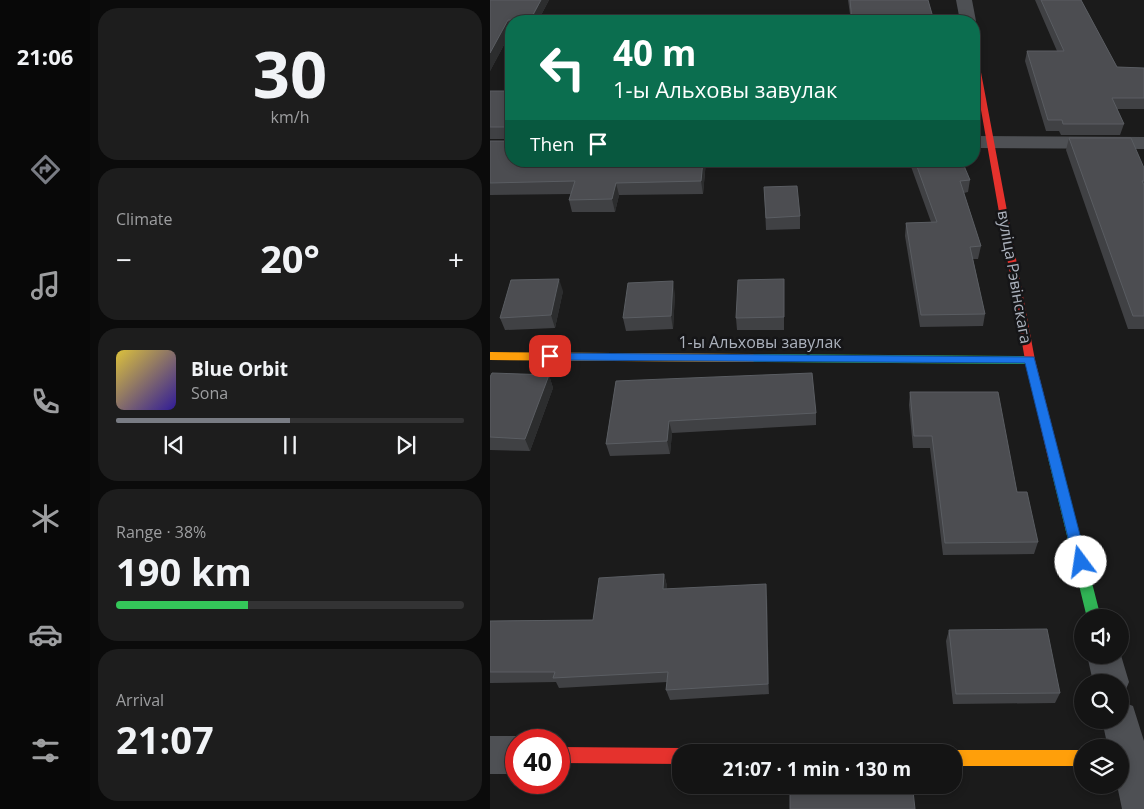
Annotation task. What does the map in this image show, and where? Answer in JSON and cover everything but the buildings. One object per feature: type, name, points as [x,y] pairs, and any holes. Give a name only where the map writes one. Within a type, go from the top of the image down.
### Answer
[{"type":"street","points":[[964,0],[967,15]]},
{"type":"street","name":"вуліца Рэвінскага","points":[[980,111],[983,142],[1030,360],[1092,609]]},
{"type":"street","points":[[983,142],[1144,143]]},
{"type":"street","name":"1-ы Альховы завулак","points":[[490,356],[1030,360]]},
{"type":"street","points":[[490,755],[505,755]]},
{"type":"street","points":[[570,755],[672,756]]},
{"type":"street","points":[[962,758],[1074,758]]},
{"type":"street","points":[[1129,771],[1142,809]]},
{"type":"traffic: fast","points":[[753,358],[1030,360]]},
{"type":"traffic: fast","points":[[1054,458],[1092,609]]},
{"type":"traffic: slow","points":[[490,356],[753,358]]},
{"type":"traffic: slow","points":[[962,758],[1074,758]]},
{"type":"traffic: jam","points":[[980,84],[1030,360],[1054,458]]},
{"type":"traffic: jam","points":[[570,755],[672,756]]},
{"type":"route","points":[[550,356],[1030,360],[1081,562]]}]
